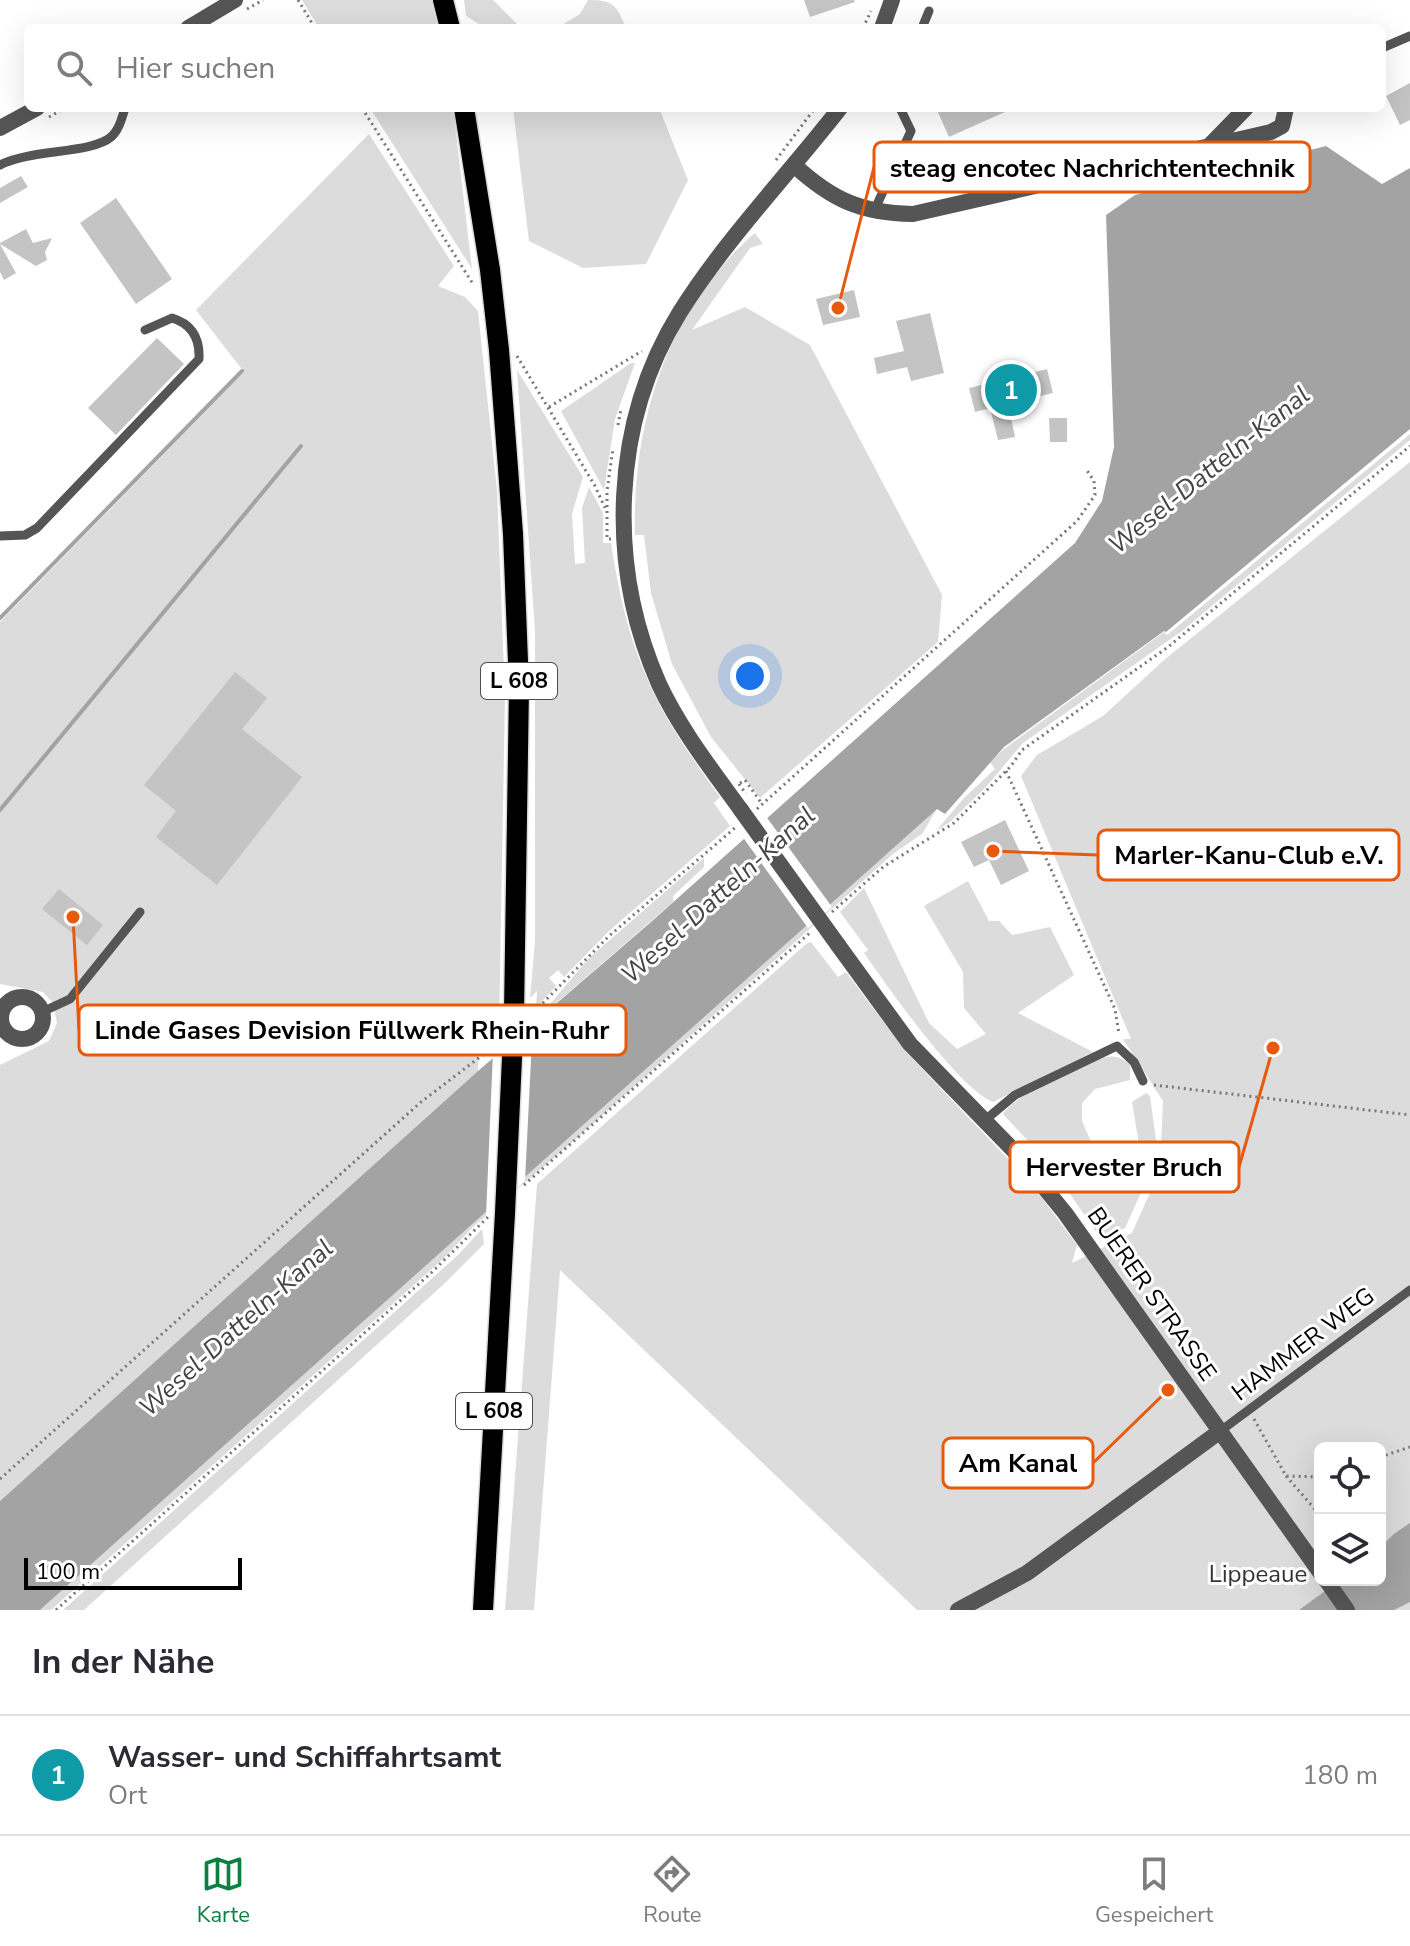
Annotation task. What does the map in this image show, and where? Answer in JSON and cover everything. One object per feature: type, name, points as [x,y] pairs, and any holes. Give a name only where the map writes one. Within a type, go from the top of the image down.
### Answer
[{"type":"main road","points":[[443,0],[449,24]]},
{"type":"main road","name":"L 608","points":[[465,112],[505,347],[519,687],[517,1019],[501,1211],[483,1610]]},
{"type":"street","points":[[195,24],[235,0]]},
{"type":"street","points":[[883,24],[892,0]]},
{"type":"street","points":[[0,128],[30,112]]},
{"type":"street","points":[[743,817],[680,722],[660,684],[638,626],[624,539],[625,477],[630,442],[657,353],[703,278],[837,112]]},
{"type":"street","points":[[1208,147],[1242,112]]},
{"type":"street","points":[[794,165],[822,190],[874,211],[913,214],[937,211],[1277,130],[1285,120],[1286,112]]},
{"type":"street","name":"BUERER STRASSE","points":[[743,817],[910,1044],[984,1121],[1065,1213],[1314,1564]]},
{"type":"street","points":[[19,997],[34,1000],[42,1012],[41,1026],[24,1038],[5,1030],[1,1009],[19,997]]},
{"type":"street","points":[[958,1610],[1037,1567],[1219,1432]]},
{"type":"street","points":[[1330,1586],[1347,1610]]},
{"type":"lane","points":[[924,24],[929,11]]},
{"type":"lane","points":[[1386,46],[1410,36]]},
{"type":"lane","points":[[0,165],[17,156],[95,145],[111,137],[123,112]]},
{"type":"lane","points":[[874,211],[911,131],[902,112]]},
{"type":"lane","points":[[0,536],[25,535],[37,528],[199,359],[200,345],[184,322],[172,318],[145,330]]},
{"type":"lane","points":[[42,1012],[70,999],[140,912]]},
{"type":"lane","points":[[984,1121],[1015,1095],[1117,1046],[1134,1062],[1143,1081]]},
{"type":"lane","name":"HAMMER WEG","points":[[1219,1432],[1410,1290]]},
{"type":"path","points":[[298,0],[313,24]]},
{"type":"path","points":[[865,24],[876,0]]},
{"type":"path","points":[[365,112],[474,285]]},
{"type":"path","points":[[505,347],[549,407],[602,499],[607,539],[624,539]]},
{"type":"path","points":[[549,407],[642,351]]},
{"type":"path","points":[[823,920],[883,867],[954,823],[1006,771],[1022,750],[1168,647],[1410,446]]},
{"type":"path","points":[[517,1019],[1077,521],[1095,495],[1094,481],[1086,469]]},
{"type":"path","points":[[1006,771],[1115,1009],[1117,1046]]},
{"type":"path","points":[[731,773],[739,784],[745,780],[762,804]]},
{"type":"path","points":[[518,1190],[813,930]]},
{"type":"path","points":[[0,1479],[421,1102],[497,1043]]},
{"type":"path","points":[[1143,1081],[1163,1088],[1410,1115]]},
{"type":"path","points":[[56,1610],[501,1211]]},
{"type":"path","points":[[1249,1409],[1286,1476],[1319,1514]]},
{"type":"path","points":[[1386,1455],[1410,1447]]},
{"type":"path","points":[[1286,1476],[1314,1477]]},
{"type":"green space","points":[[302,0],[432,0],[437,24],[317,24]]},
{"type":"green space","points":[[464,0],[493,0],[517,24],[479,24],[466,16]]},
{"type":"green space","points":[[588,0],[603,1],[613,5],[624,24],[564,24],[580,14]]},
{"type":"green space","points":[[373,112],[453,112],[472,269]]},
{"type":"green space","points":[[513,112],[661,112],[688,180],[646,264],[583,268],[529,241]]},
{"type":"green space","points":[[369,134],[454,266],[438,286],[465,297],[478,311],[497,490],[505,697],[499,1028],[490,1033],[489,1043],[475,1043],[479,1050],[478,1071],[0,1501],[0,1065],[49,1041],[57,1023],[53,1003],[43,992],[0,984],[0,622],[244,372],[196,310]]},
{"type":"green space","points":[[755,233],[763,244],[750,248],[692,330],[745,307],[810,345],[942,595],[938,642],[760,798],[711,737],[672,664],[651,593],[644,535],[635,535],[640,451],[648,410],[661,370],[699,296],[724,263]]},
{"type":"green space","points":[[635,363],[615,419],[604,490],[561,411]]},
{"type":"green space","points":[[517,370],[583,477],[572,514],[575,564],[585,563],[582,508],[589,487],[603,513],[603,543],[611,543],[626,617],[647,678],[678,735],[720,797],[714,803],[730,826],[609,931],[564,977],[558,970],[549,978],[556,986],[536,1008],[537,991],[530,998],[535,941],[535,631]]},
{"type":"green space","points":[[1410,434],[1410,440],[1182,631],[1023,743],[986,787],[950,822],[936,831],[963,799],[995,769],[990,762],[1004,749],[1164,632],[1167,635]]},
{"type":"green space","name":"Lippeaue","points":[[1410,462],[1410,1610],[917,1610],[560,1270],[534,1610],[505,1610],[537,1184],[806,944],[811,942],[838,977],[846,972],[907,1053],[1030,1182],[1077,1245],[1072,1263],[1132,1233],[1160,1170],[1145,1184],[1125,1228],[1101,1239],[1050,1165],[1003,1114],[1021,1098],[1067,1072],[1096,1060],[1119,1058],[1130,1064],[1130,1080],[1095,1089],[1082,1103],[1082,1121],[1102,1167],[1142,1162],[1132,1102],[1146,1093],[1150,1096],[1160,1169],[1163,1101],[1123,1039],[1131,1039],[1021,776],[1037,755],[1103,716],[1164,660]]},
{"type":"green space","points":[[937,808],[923,833],[893,854],[577,1138],[474,1226],[444,1258],[51,1610],[40,1610]]},
{"type":"green space","points":[[704,858],[704,867],[673,896],[673,902],[540,1017],[540,1009],[545,1010],[589,958]]},
{"type":"green space","points":[[968,881],[989,921],[999,921],[1012,935],[1050,927],[1074,975],[1018,1013],[1093,1052],[993,1102],[961,1078],[924,1035],[864,953],[868,950],[840,912],[864,888],[929,1023],[957,1049],[986,1034],[964,1008],[963,972],[924,906]]},
{"type":"green space","points":[[482,1229],[484,1244],[445,1283],[84,1610],[63,1610],[458,1255]]},
{"type":"water","name":"Wesel-Datteln-Kanal","points":[[1326,146],[1382,184],[1410,168],[1410,429],[1166,632],[1004,747],[945,814],[937,809],[40,1610],[0,1610],[0,1501],[478,1071],[651,922],[1075,543],[1102,501],[1114,447],[1106,215],[1135,195]]},
{"type":"water","points":[[1410,1523],[1410,1602],[1394,1610],[1299,1610],[1332,1586],[1386,1586],[1386,1542]]},
{"type":"pier","points":[[765,815],[832,907],[808,928],[742,836]]},
{"type":"pier","points":[[533,1019],[525,1181],[486,1216],[493,1052]]},
{"type":"building","points":[[804,0],[854,0],[855,2],[810,17]]},
{"type":"building","points":[[1410,83],[1410,120],[1400,125],[1386,96]]},
{"type":"building","points":[[938,112],[1005,112],[949,137]]},
{"type":"building","points":[[21,176],[28,187],[0,203],[0,188]]},
{"type":"building","points":[[116,198],[172,279],[136,304],[80,223]]},
{"type":"building","points":[[26,229],[33,243],[52,238],[45,252],[47,260],[36,266],[0,244]]},
{"type":"building","points":[[0,244],[16,273],[4,280],[0,272]]},
{"type":"building","points":[[854,290],[860,317],[823,325],[816,299]]},
{"type":"building","points":[[930,313],[944,373],[911,381],[907,367],[877,374],[874,358],[904,351],[896,321]]},
{"type":"building","points":[[157,338],[184,364],[116,435],[88,408]]},
{"type":"building","points":[[1047,369],[1053,393],[1008,404],[1015,437],[998,440],[990,408],[975,412],[969,388]]},
{"type":"building","points":[[1049,418],[1067,418],[1067,442],[1050,442]]},
{"type":"building","points":[[235,672],[267,698],[242,729],[302,777],[217,885],[156,837],[176,811],[144,785]]},
{"type":"building","points":[[1005,820],[1029,871],[1001,885],[989,860],[974,867],[961,842]]},
{"type":"building","points":[[59,889],[103,925],[87,945],[42,909]]},
{"type":"waterway","points":[[0,618],[242,371]]},
{"type":"waterway","points":[[0,810],[301,446]]},
{"type":"place","name":"steag encotec Nachrichtentechnik","points":[[838,308]]},
{"type":"place","name":"Wasser- und Schiffahrtsamt","points":[[1011,390]]},
{"type":"place","name":"Marler-Kanu-Club e.V.","points":[[993,851]]},
{"type":"place","name":"Linde Gases Devision Füllwerk Rhein-Ruhr","points":[[73,917]]},
{"type":"place","name":"Hervester Bruch","points":[[1273,1048]]},
{"type":"place","name":"Am Kanal","points":[[1168,1390]]}]
